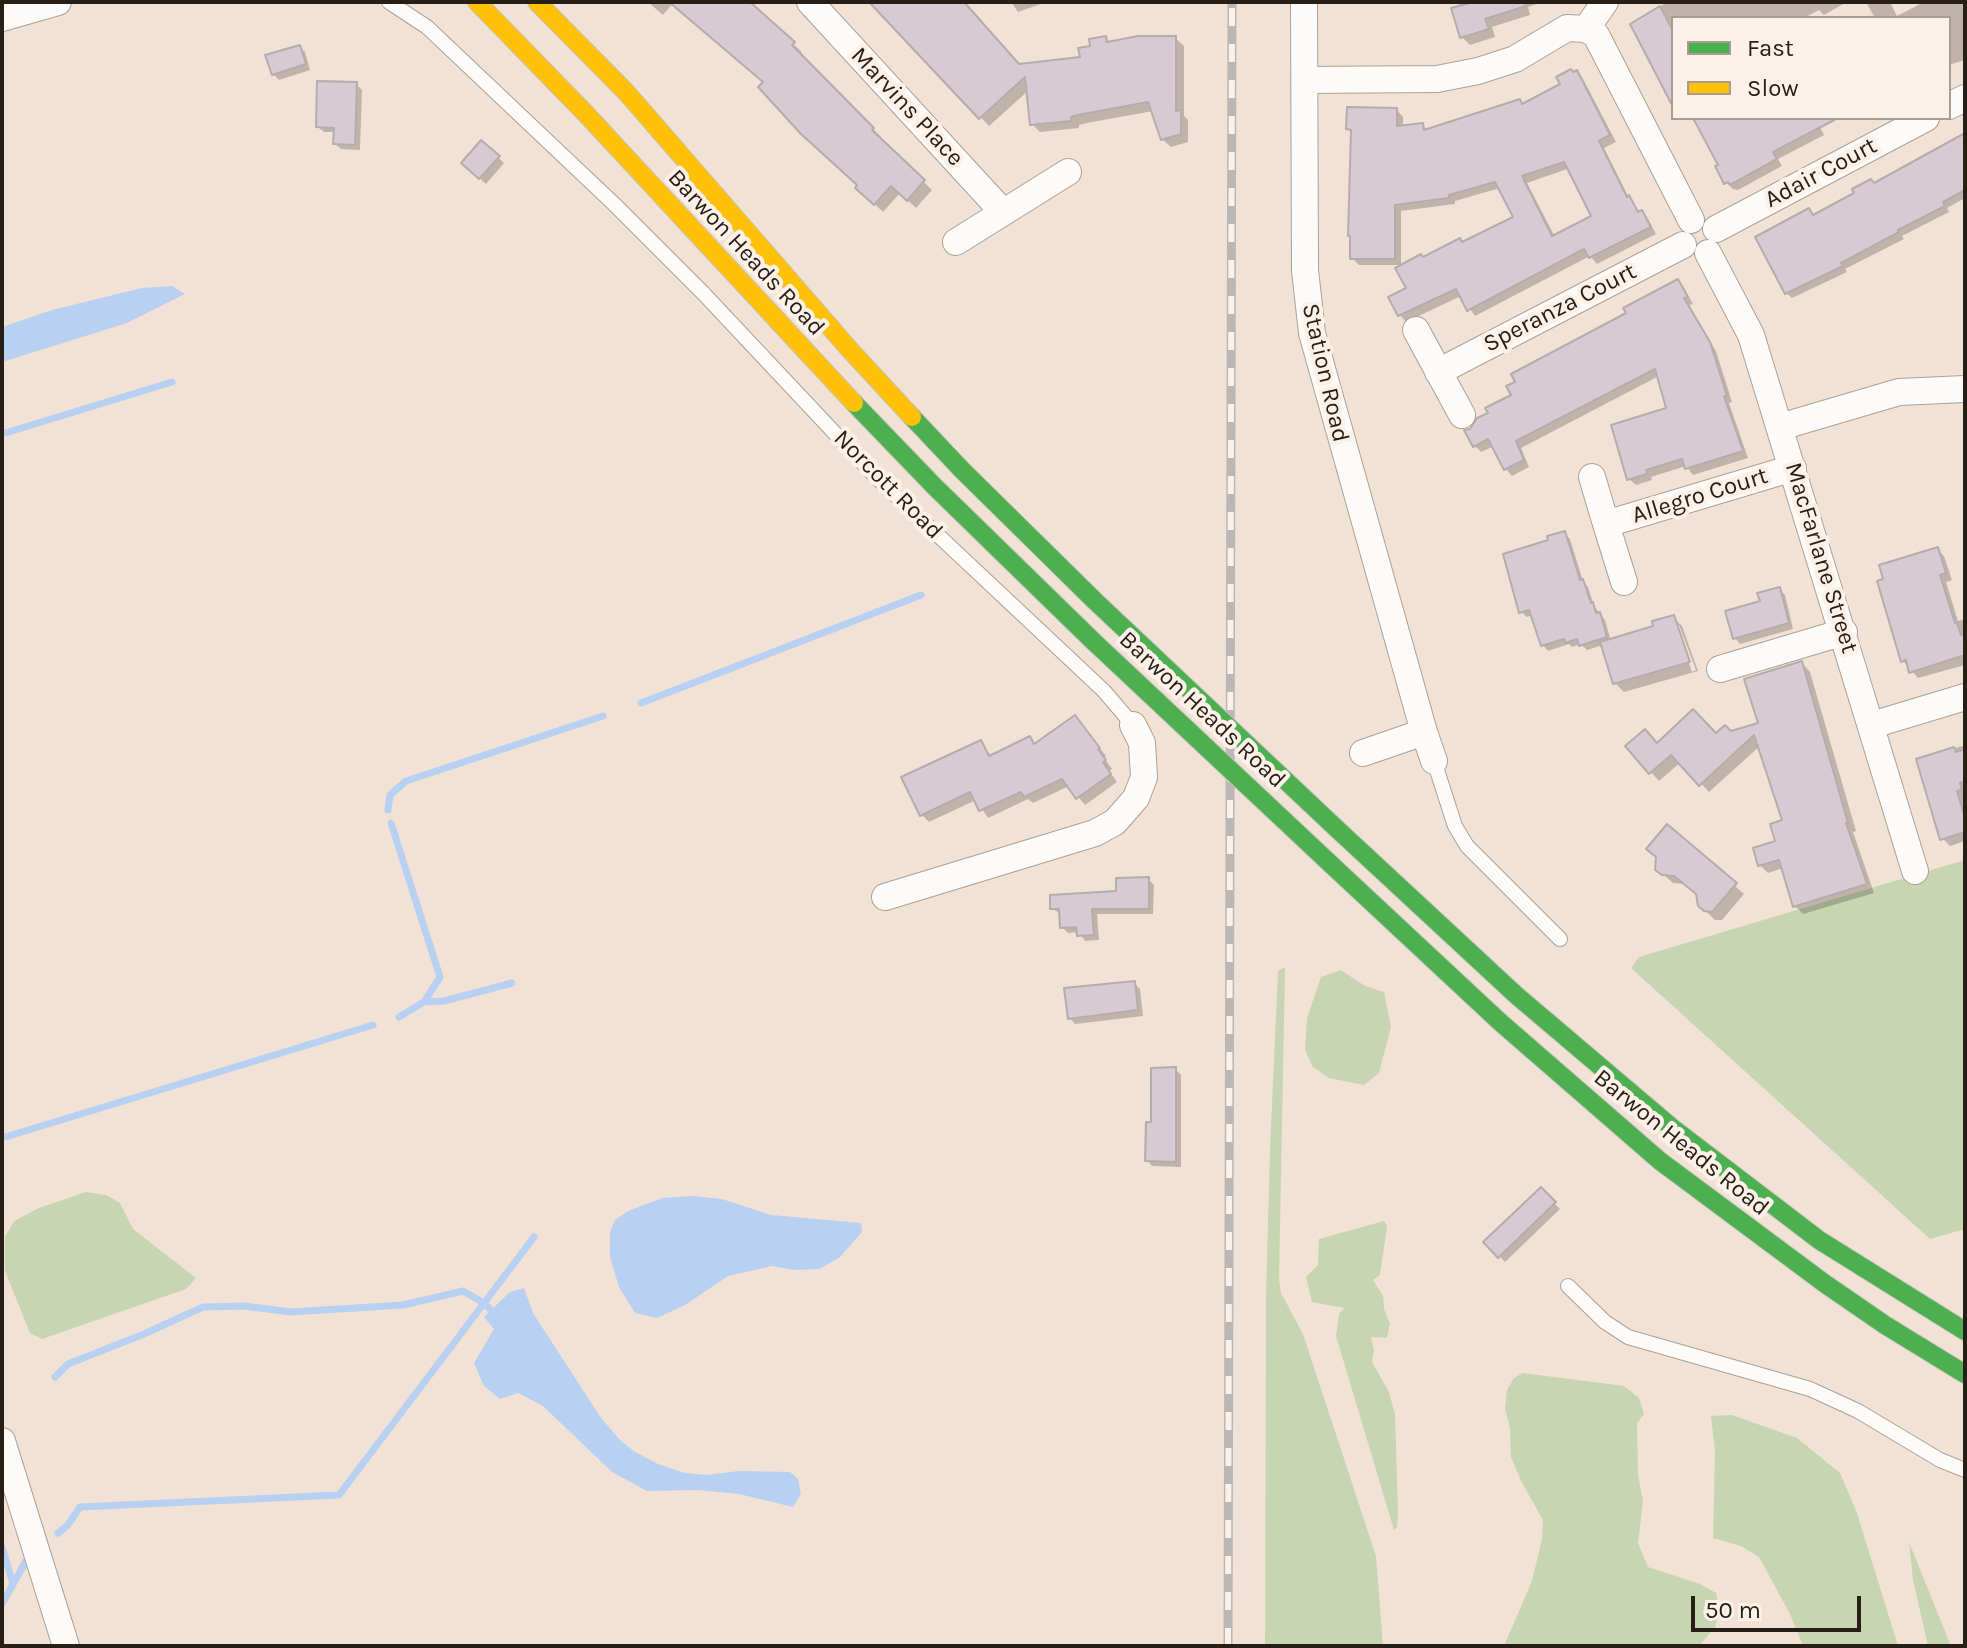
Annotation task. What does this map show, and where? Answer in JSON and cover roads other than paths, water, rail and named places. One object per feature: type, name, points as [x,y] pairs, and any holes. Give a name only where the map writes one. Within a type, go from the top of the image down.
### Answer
[{"type":"main road","name":"Barwon Heads Road","points":[[477,2],[587,115],[883,433],[1093,641],[1511,1032],[1660,1161],[1824,1283],[1965,1374]]},
{"type":"main road","name":"Barwon Heads Road","points":[[537,2],[626,92],[860,361],[962,470],[1095,601],[1337,829],[1527,1005],[1675,1130],[1819,1240],[1965,1331]]},
{"type":"street","points":[[2,18],[58,2]]},
{"type":"street","name":"Marvins Place","points":[[810,2],[1003,212]]},
{"type":"street","name":"Station Road","points":[[1304,2],[1304,256],[1312,333],[1434,761]]},
{"type":"street","points":[[1586,29],[1605,2]]},
{"type":"street","points":[[1305,80],[1437,79],[1478,71],[1515,59],[1567,28],[1586,29],[1596,35],[1687,232],[1708,220],[1712,241]]},
{"type":"street","name":"Adair Court","points":[[1712,241],[1923,120]]},
{"type":"street","points":[[956,242],[1068,172]]},
{"type":"street","name":"Speranza Court","points":[[1438,372],[1687,232]]},
{"type":"street","name":"MacFarlane Street","points":[[1712,241],[1751,335],[1915,871]]},
{"type":"street","points":[[1416,330],[1462,415]]},
{"type":"street","points":[[1780,427],[1899,392],[1965,389]]},
{"type":"street","name":"Allegro Court","points":[[1606,524],[1793,468]]},
{"type":"street","name":"Allegro Court","points":[[1592,477],[1624,582]]},
{"type":"street","points":[[1720,669],[1844,632]]},
{"type":"street","points":[[1872,725],[1965,697]]},
{"type":"street","name":"Norcott Road","points":[[885,897],[1095,833],[1115,822],[1136,798],[1144,777],[1142,743],[1133,725]]},
{"type":"street","points":[[1363,753],[1424,732]]},
{"type":"street","points":[[2,1441],[66,1646]]},
{"type":"lane","name":"Norcott Road","points":[[389,2],[427,27],[614,204],[704,294],[876,477],[1104,691],[1133,725]]},
{"type":"lane","name":"Station Road","points":[[1434,761],[1455,826],[1467,846],[1560,939]]},
{"type":"lane","points":[[1568,1286],[1605,1322],[1628,1337],[1810,1389],[1858,1411],[1940,1460],[1965,1470]]},
{"type":"water","points":[[172,286],[185,294],[127,323],[2,362],[2,327],[52,310],[142,288]]},
{"type":"water","points":[[692,1196],[722,1199],[771,1215],[861,1223],[862,1232],[839,1258],[819,1269],[794,1270],[772,1266],[728,1276],[685,1305],[657,1318],[635,1313],[619,1287],[610,1257],[610,1232],[615,1220],[628,1211],[662,1198]]},
{"type":"water","points":[[524,1288],[533,1313],[601,1418],[621,1441],[658,1464],[685,1473],[790,1472],[798,1479],[801,1494],[793,1507],[739,1494],[698,1490],[647,1491],[612,1472],[543,1406],[518,1393],[500,1399],[484,1386],[474,1363],[494,1329],[484,1317],[510,1292]]},
{"type":"waterway","points":[[2,434],[172,382]]},
{"type":"waterway","points":[[641,703],[921,595]]},
{"type":"waterway","points":[[388,810],[390,795],[406,781],[603,716]]},
{"type":"waterway","points":[[391,823],[440,977],[424,1002],[399,1017]]},
{"type":"waterway","points":[[425,1002],[444,1001],[512,983]]},
{"type":"waterway","points":[[2,1138],[373,1025]]},
{"type":"waterway","points":[[58,1533],[68,1525],[80,1507],[339,1495],[534,1237]]},
{"type":"waterway","points":[[55,1377],[68,1364],[203,1307],[244,1306],[291,1312],[403,1305],[463,1291],[484,1303],[497,1316]]},
{"type":"waterway","points":[[2,1547],[13,1584]]},
{"type":"waterway","points":[[2,1604],[27,1559]]},
{"type":"railway","points":[[1228,1646],[1232,2]]}]
